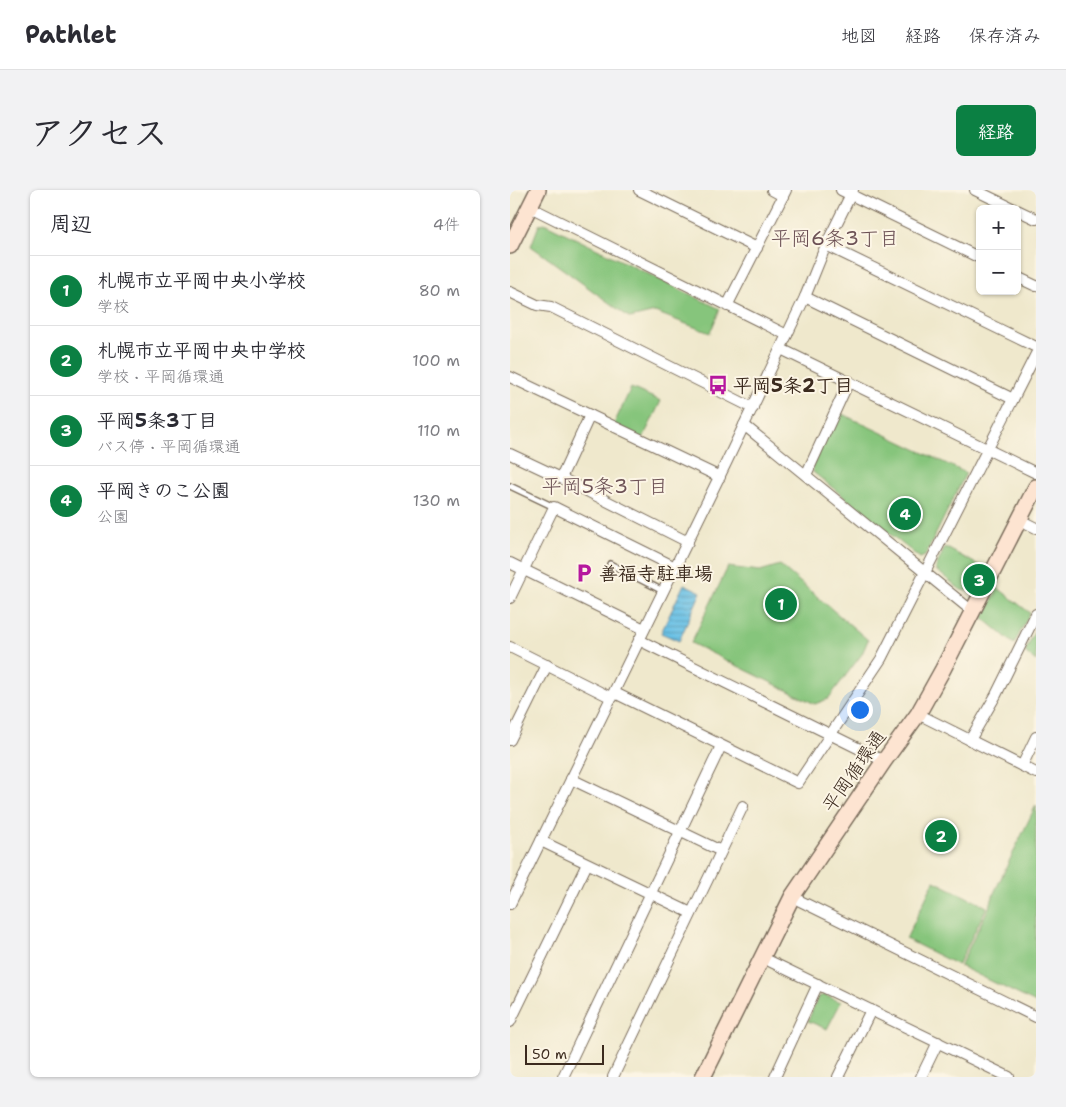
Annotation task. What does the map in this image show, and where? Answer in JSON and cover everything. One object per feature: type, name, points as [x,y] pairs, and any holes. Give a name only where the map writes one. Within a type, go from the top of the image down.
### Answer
[{"type":"street","points":[[511,241],[538,190]]},
{"type":"street","points":[[639,190],[757,248]]},
{"type":"street","points":[[728,306],[784,193],[772,190]]},
{"type":"street","points":[[975,190],[1006,205]]},
{"type":"street","points":[[510,904],[753,408],[805,297],[848,192],[976,256]]},
{"type":"street","points":[[530,207],[787,335]]},
{"type":"street","points":[[1021,212],[1036,219]]},
{"type":"street","points":[[826,245],[1036,348]]},
{"type":"street","points":[[1021,279],[1036,286]]},
{"type":"street","points":[[510,292],[537,305],[550,307],[753,408]]},
{"type":"street","points":[[805,297],[1013,399]]},
{"type":"street","points":[[780,349],[1036,473]]},
{"type":"street","points":[[510,647],[798,783],[880,659],[1036,354]]},
{"type":"street","points":[[510,377],[720,477]]},
{"type":"street","points":[[806,474],[849,381]]},
{"type":"street","points":[[561,478],[590,415]]},
{"type":"street","points":[[744,425],[972,611]]},
{"type":"street","points":[[510,454],[688,542]]},
{"type":"street","name":"平岡循環通","points":[[703,1077],[792,897],[918,714],[1036,487]]},
{"type":"street","points":[[510,598],[554,507],[675,567]]},
{"type":"street","points":[[1020,520],[1036,528]]},
{"type":"street","points":[[510,563],[644,629]]},
{"type":"street","points":[[970,740],[996,695],[1036,614]]},
{"type":"street","points":[[639,640],[884,761]]},
{"type":"street","points":[[510,740],[547,665]]},
{"type":"street","points":[[918,714],[1036,773]]},
{"type":"street","points":[[1022,766],[1036,737]]},
{"type":"street","points":[[563,1077],[721,746]]},
{"type":"street","points":[[571,779],[721,851]]},
{"type":"street","points":[[614,1077],[743,806]]},
{"type":"street","points":[[541,841],[691,913]]},
{"type":"street","points":[[510,1022],[587,864]]},
{"type":"street","points":[[792,897],[1036,1017]]},
{"type":"street","points":[[761,957],[938,1042],[1003,1076]]},
{"type":"street","points":[[775,1077],[818,984]]},
{"type":"street","points":[[838,1077],[871,1010]]},
{"type":"street","points":[[921,1077],[938,1042]]},
{"type":"lane","points":[[510,486],[554,507]]},
{"type":"lane","points":[[610,564],[663,591]]},
{"type":"green space","points":[[544,223],[720,309],[710,333],[655,312],[630,318],[531,246],[539,225]]},
{"type":"green space","points":[[631,388],[661,401],[642,440],[613,426]]},
{"type":"green space","points":[[838,412],[966,473],[925,556],[920,558],[813,472],[812,467]]},
{"type":"green space","points":[[945,547],[980,566],[967,591],[961,590],[936,570]]},
{"type":"green space","points":[[780,565],[868,640],[862,654],[828,699],[815,704],[691,643],[728,567],[760,571]]},
{"type":"green space","points":[[998,588],[1030,613],[1014,644],[983,618]]},
{"type":"green space","points":[[1036,628],[1036,661],[1025,652]]},
{"type":"green space","points":[[1036,805],[1036,1003],[960,966]]},
{"type":"green space","points":[[934,881],[987,907],[958,965],[906,939]]},
{"type":"green space","points":[[824,995],[841,1002],[827,1029],[808,1021],[818,997]]},
{"type":"water","points":[[684,584],[701,592],[679,641],[661,633]]},
{"type":"place","name":"平岡5条2丁目","points":[[718,385]]},
{"type":"place","name":"平岡きのこ公園","points":[[905,514]]},
{"type":"place","name":"善福寺駐車場","points":[[584,573]]},
{"type":"place","name":"平岡5条3丁目","points":[[979,580]]},
{"type":"place","name":"札幌市立平岡中央小学校","points":[[781,604]]},
{"type":"place","name":"札幌市立平岡中央中学校","points":[[941,836]]},
{"type":"district","name":"平岡6条3丁目","points":[[835,238]]},
{"type":"district","name":"平岡5条3丁目","points":[[605,486]]}]
